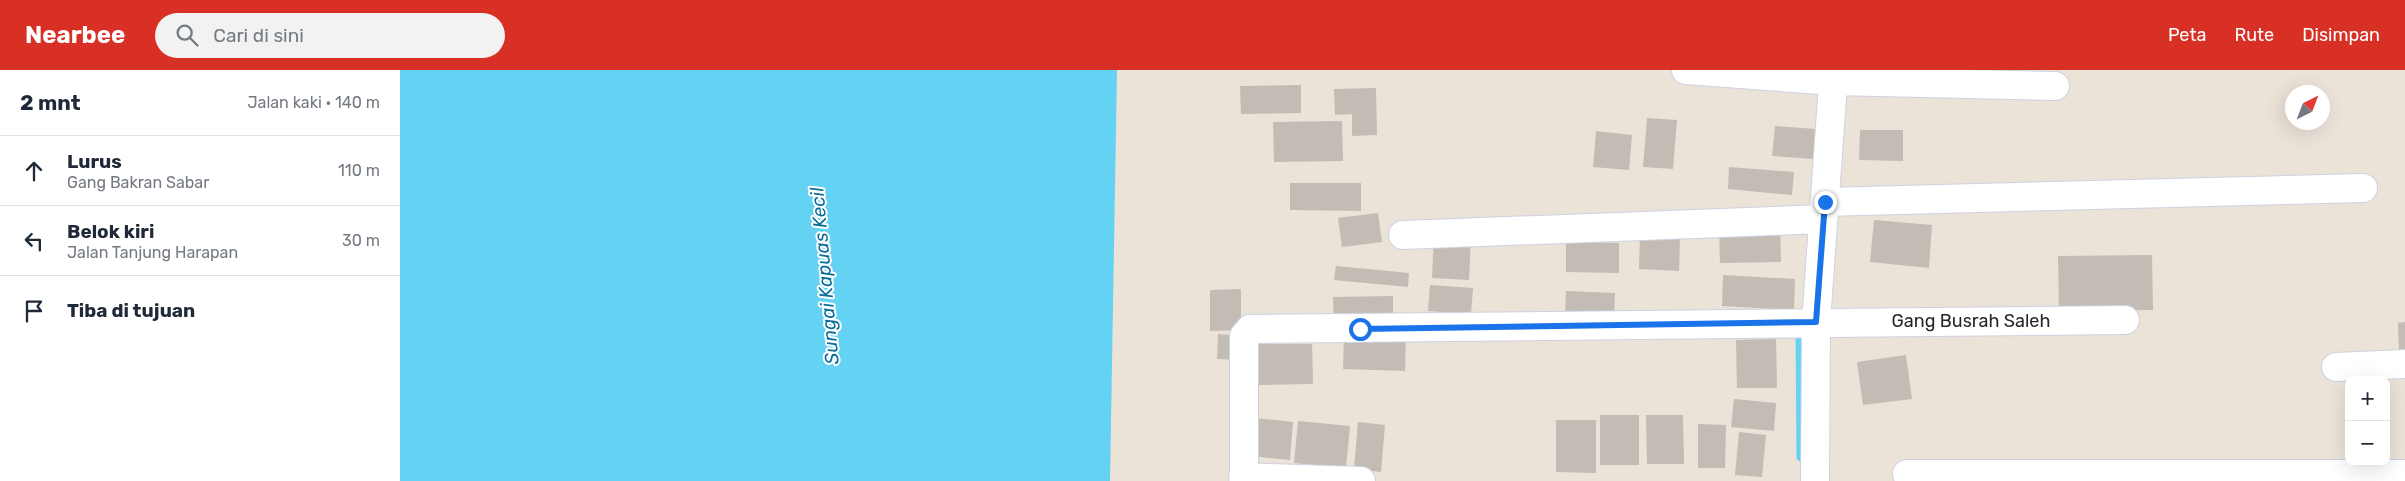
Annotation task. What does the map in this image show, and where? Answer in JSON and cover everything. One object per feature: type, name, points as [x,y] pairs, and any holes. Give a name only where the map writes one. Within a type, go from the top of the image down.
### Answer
[{"type":"street","points":[[1686,70],[2055,86]]},
{"type":"street","points":[[1810,481],[1816,322],[1834,76]]},
{"type":"street","points":[[1403,235],[1824,210],[2362,188]]},
{"type":"street","name":"Gang Busrah Saleh","points":[[1243,479],[1242,378],[1245,332],[1250,329],[2126,320]]},
{"type":"street","points":[[2336,367],[2405,364]]},
{"type":"street","points":[[1907,474],[2405,474]]},
{"type":"street","points":[[1243,479],[1361,481]]},
{"type":"water","name":"Sungai Kapuas Kecil","points":[[400,70],[1117,70],[1110,481],[400,481]]},
{"type":"building","points":[[1301,85],[1301,113],[1241,114],[1240,86]]},
{"type":"building","points":[[1376,88],[1377,135],[1352,136],[1352,114],[1335,115],[1334,89]]},
{"type":"building","points":[[1647,118],[1677,120],[1673,169],[1643,167]]},
{"type":"building","points":[[1342,121],[1343,161],[1274,162],[1273,122]]},
{"type":"building","points":[[1775,126],[1816,129],[1814,159],[1772,156]]},
{"type":"building","points":[[1860,130],[1903,130],[1903,161],[1859,160]]},
{"type":"building","points":[[1596,131],[1632,135],[1629,170],[1593,167]]},
{"type":"building","points":[[1729,167],[1794,172],[1792,195],[1728,189]]},
{"type":"building","points":[[1290,183],[1361,183],[1361,211],[1290,210]]},
{"type":"building","points":[[1378,213],[1382,242],[1342,247],[1338,218]]},
{"type":"building","points":[[1874,220],[1932,225],[1929,268],[1870,262]]},
{"type":"building","points":[[1780,225],[1781,262],[1720,263],[1719,226]]},
{"type":"building","points":[[1640,235],[1680,237],[1679,271],[1639,269]]},
{"type":"building","points":[[1434,236],[1471,237],[1469,280],[1432,278]]},
{"type":"building","points":[[1566,242],[1619,243],[1619,273],[1566,272]]},
{"type":"building","points":[[2152,255],[2153,310],[2059,311],[2058,256]]},
{"type":"building","points":[[1336,266],[1409,273],[1408,287],[1334,280]]},
{"type":"building","points":[[1723,275],[1795,279],[1794,310],[1722,306]]},
{"type":"building","points":[[1430,285],[1473,288],[1471,314],[1428,311]]},
{"type":"building","points":[[1241,289],[1241,330],[1210,331],[1210,290]]},
{"type":"building","points":[[1566,291],[1615,293],[1614,317],[1565,316]]},
{"type":"building","points":[[1393,296],[1393,320],[1334,321],[1333,297]]},
{"type":"building","points":[[2405,322],[2405,351],[2399,351],[2398,323]]},
{"type":"building","points":[[1344,332],[1406,334],[1405,371],[1343,369]]},
{"type":"building","points":[[1218,334],[1241,336],[1240,360],[1217,359]]},
{"type":"building","points":[[1776,339],[1777,388],[1737,388],[1736,340]]},
{"type":"building","points":[[1257,344],[1312,344],[1313,384],[1258,385]]},
{"type":"building","points":[[1906,355],[1912,399],[1863,405],[1857,362]]},
{"type":"building","points":[[1734,399],[1776,403],[1774,431],[1731,427]]},
{"type":"building","points":[[1600,415],[1639,415],[1639,465],[1600,465]]},
{"type":"building","points":[[1646,415],[1683,415],[1684,464],[1647,464]]},
{"type":"building","points":[[1255,418],[1293,422],[1290,460],[1251,456]]},
{"type":"building","points":[[1556,420],[1596,420],[1596,473],[1556,472]]},
{"type":"building","points":[[1298,421],[1350,426],[1346,468],[1294,463]]},
{"type":"building","points":[[1358,422],[1385,425],[1381,472],[1354,469]]},
{"type":"building","points":[[1698,424],[1726,425],[1725,468],[1698,468]]},
{"type":"building","points":[[1739,432],[1766,435],[1762,477],[1735,475]]},
{"type":"waterway","points":[[1800,325],[1801,457]]},
{"type":"route","points":[[1360,329],[1816,322],[1825,202]]}]
